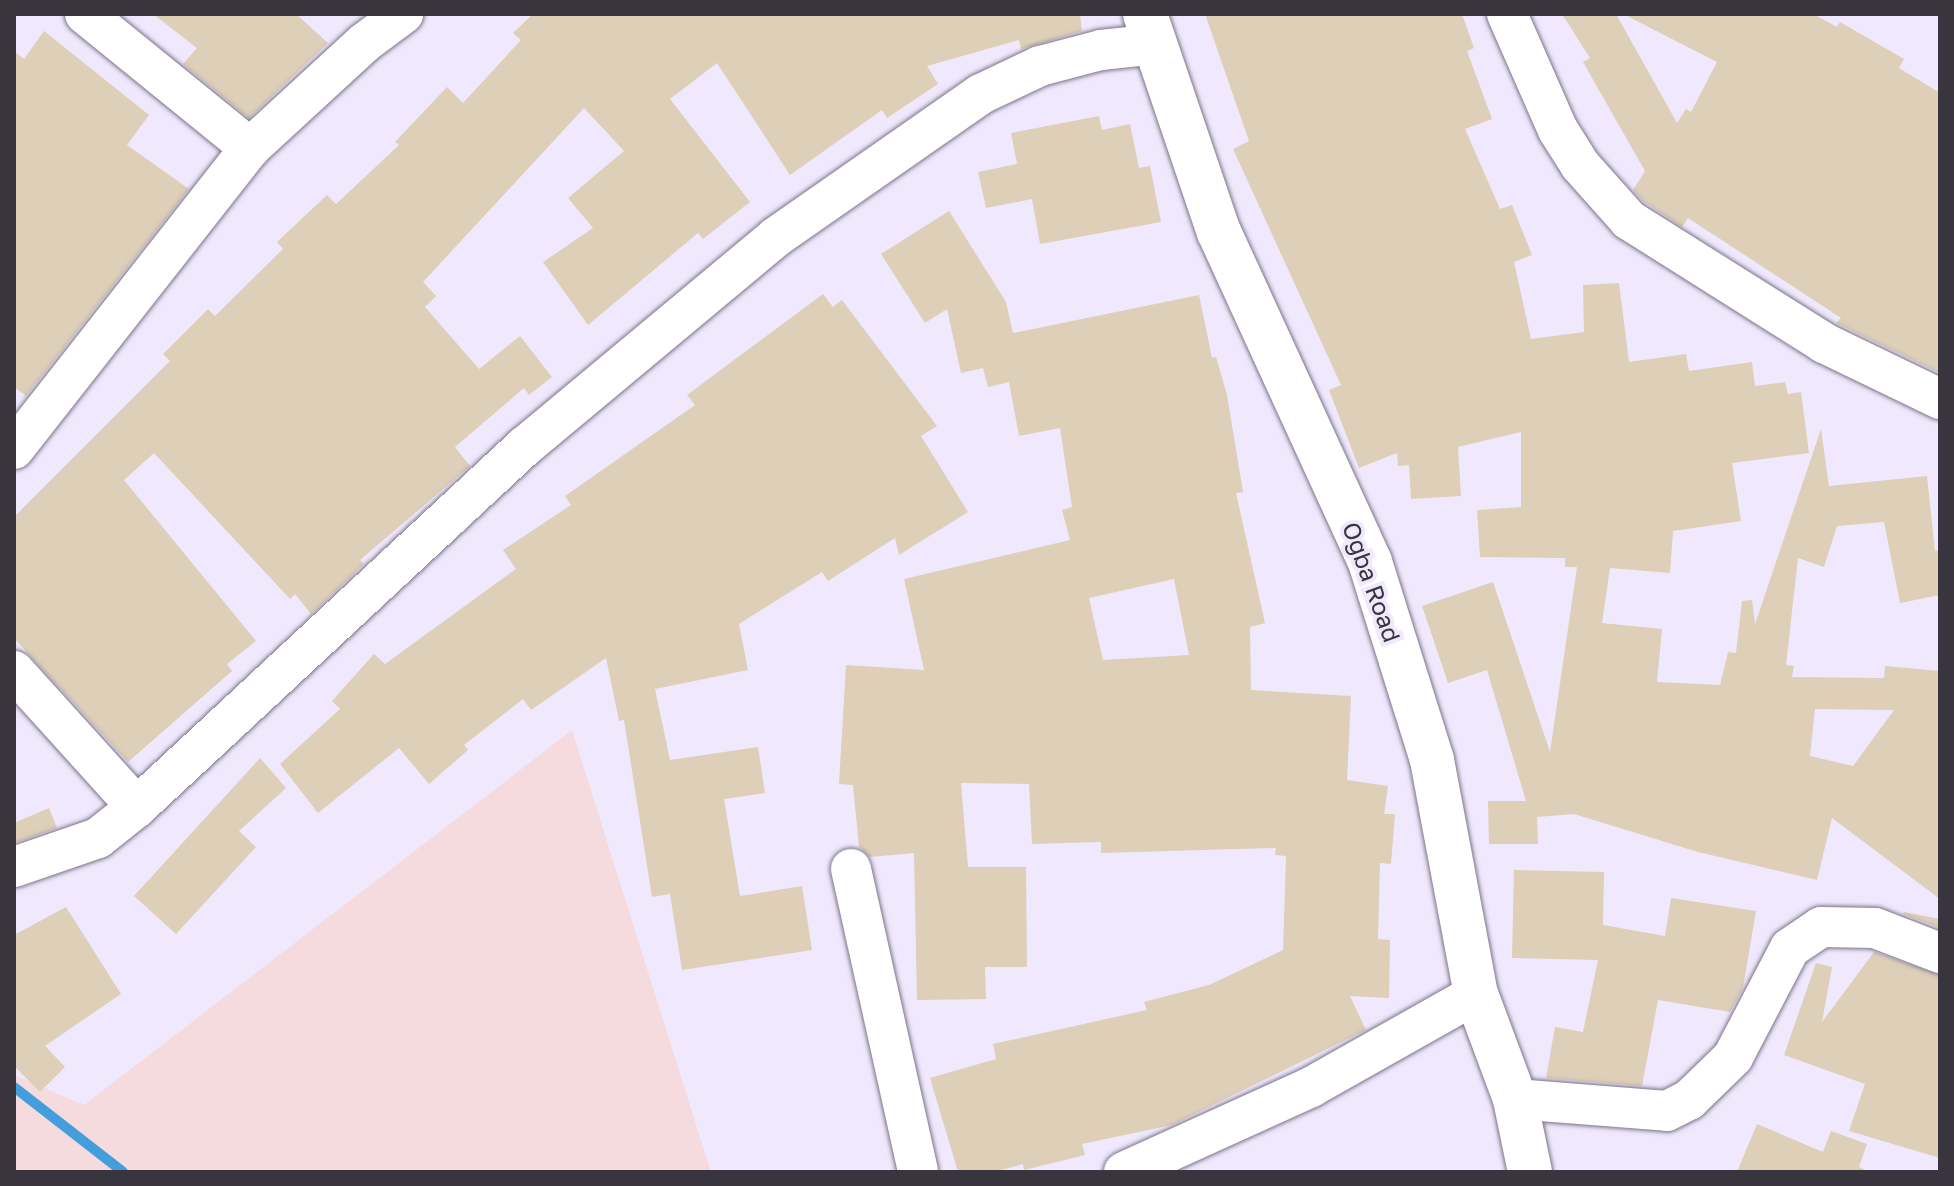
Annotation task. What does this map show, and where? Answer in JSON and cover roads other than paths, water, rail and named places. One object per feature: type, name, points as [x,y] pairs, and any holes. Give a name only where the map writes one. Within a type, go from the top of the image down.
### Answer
[{"type":"main road","name":"Ogba Road","points":[[1150,29],[1219,232],[1370,562],[1432,760],[1476,994],[1515,1099],[1530,1172]]},
{"type":"street","points":[[85,14],[250,148]]},
{"type":"street","points":[[21,426],[250,148],[364,43],[403,14]]},
{"type":"street","points":[[1507,14],[1558,130],[1580,165],[1629,220],[1824,343],[1940,399]]},
{"type":"street","points":[[14,867],[98,838],[137,807],[524,447],[776,237],[981,94],[1040,66],[1101,50],[1150,29]]},
{"type":"street","points":[[14,671],[137,807]]},
{"type":"street","points":[[851,869],[918,1172]]},
{"type":"street","points":[[1515,1099],[1667,1111],[1689,1100],[1733,1057],[1790,948],[1821,927],[1875,928],[1940,953]]},
{"type":"street","points":[[1138,1170],[1311,1087],[1476,994]]},
{"type":"waterway","points":[[14,1087],[123,1172]]}]
